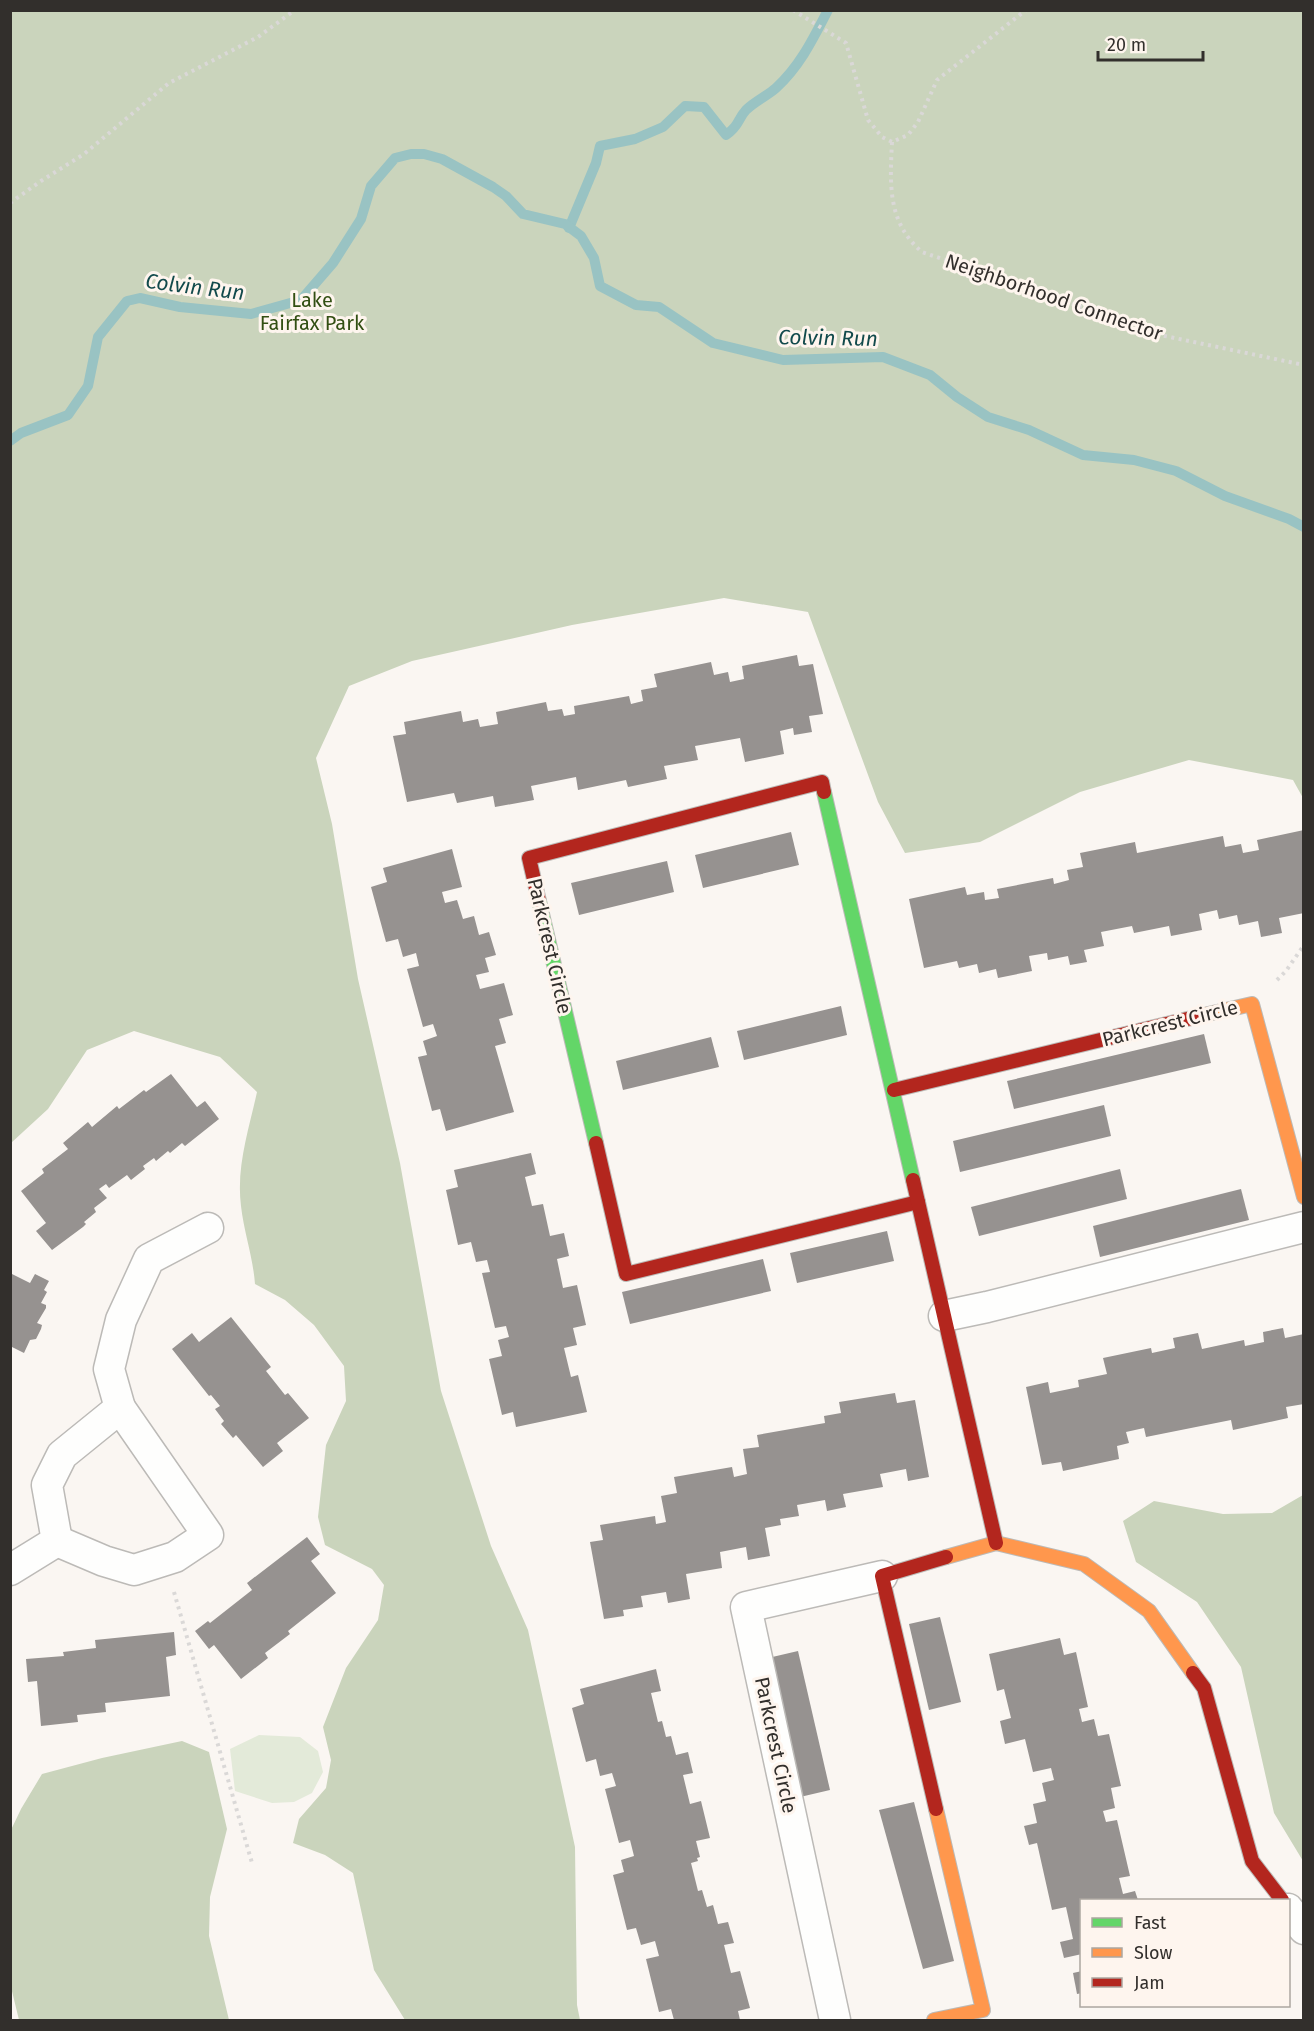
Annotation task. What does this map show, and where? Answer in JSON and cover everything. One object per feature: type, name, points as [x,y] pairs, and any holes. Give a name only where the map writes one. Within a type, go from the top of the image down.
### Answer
[{"type":"street","name":"Parkcrest Circle","points":[[918,1202],[626,1274],[529,858],[822,782],[996,1543]]},
{"type":"street","name":"Parkcrest Circle","points":[[894,1090],[1252,1004],[1304,1197]]},
{"type":"street","points":[[944,1316],[1304,1227]]},
{"type":"street","points":[[57,1541],[104,1561],[134,1570],[175,1557],[208,1535],[120,1408],[109,1369],[121,1320],[148,1259],[208,1228]]},
{"type":"street","points":[[57,1541],[47,1485],[62,1455],[120,1408]]},
{"type":"street","points":[[10,1570],[57,1541]]},
{"type":"street","name":"Parkcrest Circle","points":[[835,2020],[746,1607],[882,1576],[996,1543],[1084,1564],[1149,1611],[1204,1688],[1252,1861],[1281,1899]]},
{"type":"street","points":[[882,1576],[983,2010],[934,2020]]},
{"type":"street","points":[[1290,1912],[1304,1929]]},
{"type":"path","points":[[10,203],[84,154],[169,83],[258,37],[295,10]]},
{"type":"path","points":[[793,10],[846,43],[868,120],[882,137],[892,142],[908,135],[918,122],[937,80],[1026,10]]},
{"type":"path","name":"Neighborhood Connector","points":[[892,142],[890,188],[901,228],[909,241],[922,252],[1165,336],[1304,365]]},
{"type":"path","points":[[1252,1004],[1286,971],[1304,945]]},
{"type":"path","points":[[164,1560],[252,1863]]},
{"type":"green space","name":"Lake Fairfax Park","points":[[11,10],[1303,11],[1303,798],[1293,780],[1189,760],[1080,792],[980,842],[905,853],[878,802],[808,612],[724,598],[572,625],[412,661],[349,686],[316,758],[332,824],[358,979],[400,1163],[441,1391],[491,1546],[528,1630],[575,1847],[577,2005],[580,2020],[405,2020],[374,1970],[353,1873],[325,1855],[293,1843],[299,1819],[326,1788],[331,1760],[323,1727],[346,1668],[378,1620],[384,1585],[372,1569],[325,1545],[318,1517],[326,1445],[346,1401],[344,1366],[314,1325],[285,1300],[255,1284],[242,1216],[240,1177],[257,1092],[220,1057],[134,1031],[87,1050],[48,1109],[11,1143]]},
{"type":"green space","points":[[1303,1495],[1303,1861],[1274,1813],[1241,1667],[1197,1602],[1136,1562],[1123,1521],[1154,1501],[1223,1514],[1272,1513]]},
{"type":"green space","points":[[259,1735],[300,1737],[318,1751],[323,1772],[312,1793],[294,1802],[272,1803],[235,1791],[230,1749]]},
{"type":"green space","points":[[182,1741],[209,1752],[227,1829],[210,1897],[209,1936],[229,2020],[19,2020],[10,1983],[10,1832],[21,1809],[42,1774],[102,1758]]},
{"type":"building","points":[[797,655],[799,666],[813,664],[823,714],[809,716],[812,732],[794,735],[793,728],[780,731],[784,754],[745,762],[740,738],[695,746],[698,760],[664,766],[667,779],[628,787],[626,780],[578,790],[576,777],[531,786],[534,800],[495,807],[493,796],[457,803],[454,793],[407,802],[393,736],[406,734],[404,722],[461,711],[463,722],[478,719],[480,727],[498,724],[496,712],[546,702],[548,711],[562,709],[564,716],[575,714],[574,706],[629,696],[631,704],[643,701],[641,690],[657,687],[654,674],[711,662],[714,675],[728,672],[730,682],[744,679],[742,666]]},
{"type":"building","points":[[1304,830],[1304,913],[1279,918],[1282,933],[1261,937],[1258,921],[1239,925],[1237,915],[1219,919],[1217,910],[1199,914],[1202,930],[1171,936],[1169,926],[1134,933],[1132,926],[1101,932],[1104,946],[1084,950],[1087,962],[1070,965],[1068,956],[1048,960],[1047,953],[1029,956],[1032,971],[998,978],[996,969],[979,973],[977,964],[959,968],[957,961],[924,968],[909,899],[965,887],[967,895],[984,892],[985,900],[999,898],[997,889],[1053,878],[1054,884],[1069,880],[1067,870],[1083,867],[1080,853],[1135,842],[1137,853],[1223,836],[1225,847],[1241,844],[1243,853],[1259,850],[1257,840]]},
{"type":"building","points":[[791,832],[799,865],[703,888],[695,855]]},
{"type":"building","points":[[452,849],[462,887],[442,892],[445,903],[457,900],[463,919],[474,916],[479,935],[489,932],[496,955],[485,958],[489,972],[476,975],[480,989],[504,983],[513,1015],[499,1019],[506,1043],[495,1046],[514,1112],[446,1131],[440,1109],[432,1111],[418,1057],[427,1055],[423,1041],[437,1036],[433,1024],[423,1027],[407,969],[419,966],[416,953],[403,957],[398,939],[386,942],[371,887],[387,882],[383,868]]},
{"type":"building","points":[[667,861],[674,892],[579,915],[571,883]]},
{"type":"building","points":[[841,1006],[847,1035],[744,1060],[737,1031]]},
{"type":"building","points":[[1204,1034],[1211,1063],[1014,1109],[1007,1081]]},
{"type":"building","points":[[711,1037],[719,1067],[623,1090],[616,1061]]},
{"type":"building","points":[[171,1074],[197,1107],[205,1101],[219,1119],[185,1146],[182,1143],[156,1161],[154,1158],[143,1166],[145,1169],[131,1180],[127,1175],[109,1188],[106,1184],[99,1189],[107,1198],[94,1208],[96,1212],[84,1222],[86,1224],[83,1227],[52,1250],[36,1231],[46,1223],[21,1191],[44,1173],[42,1169],[68,1149],[63,1143],[88,1122],[92,1127],[117,1106],[119,1109],[144,1090],[146,1092]]},
{"type":"building","points":[[1104,1105],[1111,1136],[960,1172],[953,1141]]},
{"type":"building","points":[[531,1153],[536,1174],[525,1177],[532,1206],[543,1204],[550,1236],[564,1233],[569,1256],[557,1259],[563,1288],[577,1285],[586,1325],[573,1328],[577,1345],[564,1348],[571,1377],[578,1375],[587,1412],[516,1427],[513,1412],[502,1415],[489,1359],[502,1356],[498,1340],[509,1337],[506,1326],[495,1328],[482,1273],[490,1272],[487,1260],[476,1262],[471,1242],[458,1245],[446,1190],[458,1187],[454,1170]]},
{"type":"building","points":[[1120,1169],[1127,1199],[979,1236],[971,1207]]},
{"type":"building","points":[[1241,1189],[1249,1220],[1100,1257],[1093,1226]]},
{"type":"building","points":[[887,1231],[894,1261],[797,1283],[790,1253]]},
{"type":"building","points":[[763,1259],[771,1291],[630,1324],[622,1292]]},
{"type":"building","points":[[10,1273],[30,1283],[35,1274],[49,1281],[44,1290],[47,1292],[41,1303],[46,1305],[46,1308],[37,1323],[42,1325],[41,1329],[36,1339],[30,1340],[24,1353],[12,1347],[10,1351]]},
{"type":"building","points":[[231,1317],[271,1367],[266,1371],[285,1395],[288,1393],[309,1418],[277,1443],[283,1451],[263,1467],[236,1435],[233,1438],[221,1424],[224,1421],[215,1409],[220,1406],[211,1395],[209,1396],[172,1349],[192,1333],[199,1342]]},
{"type":"building","points":[[1283,1328],[1285,1338],[1304,1334],[1304,1404],[1286,1407],[1288,1418],[1233,1430],[1231,1420],[1146,1437],[1144,1428],[1126,1432],[1129,1443],[1117,1446],[1119,1459],[1063,1471],[1061,1462],[1042,1465],[1026,1387],[1048,1382],[1050,1393],[1079,1387],[1078,1380],[1107,1374],[1103,1358],[1151,1348],[1152,1353],[1175,1348],[1173,1338],[1198,1333],[1202,1349],[1244,1340],[1245,1346],[1264,1342],[1263,1332]]},
{"type":"building","points":[[895,1393],[897,1403],[915,1400],[929,1477],[908,1481],[906,1469],[880,1474],[883,1487],[843,1494],[846,1507],[827,1511],[825,1500],[797,1505],[799,1516],[780,1519],[781,1525],[765,1528],[770,1556],[748,1560],[746,1547],[720,1552],[722,1568],[686,1574],[690,1599],[668,1603],[666,1592],[641,1596],[643,1607],[623,1610],[624,1616],[604,1619],[590,1542],[603,1540],[600,1525],[655,1516],[656,1524],[666,1522],[661,1496],[677,1493],[674,1477],[732,1467],[734,1477],[747,1474],[743,1449],[759,1447],[757,1435],[825,1423],[824,1416],[841,1413],[839,1402]]},
{"type":"building","points":[[307,1537],[320,1554],[311,1561],[336,1593],[288,1631],[290,1634],[265,1653],[268,1658],[241,1679],[214,1645],[209,1649],[195,1631],[208,1621],[210,1623],[252,1590],[247,1583]]},
{"type":"building","points":[[940,1617],[961,1702],[929,1710],[909,1624]]},
{"type":"building","points":[[174,1632],[176,1655],[166,1657],[170,1696],[105,1703],[106,1712],[77,1715],[78,1722],[41,1726],[37,1681],[28,1682],[26,1659],[64,1656],[63,1652],[96,1648],[95,1640]]},
{"type":"building","points":[[1060,1638],[1064,1655],[1076,1652],[1088,1707],[1079,1709],[1082,1722],[1094,1719],[1098,1736],[1109,1734],[1121,1786],[1111,1788],[1115,1808],[1103,1811],[1106,1822],[1117,1820],[1130,1876],[1119,1878],[1123,1894],[1135,1891],[1138,1899],[1080,1899],[1080,1954],[1064,1958],[1060,1942],[1073,1939],[1066,1907],[1052,1910],[1037,1843],[1029,1845],[1024,1826],[1037,1823],[1033,1804],[1046,1801],[1042,1783],[1054,1780],[1051,1768],[1033,1772],[1025,1739],[1005,1744],[1000,1721],[1011,1718],[1004,1689],[997,1691],[989,1654]]},
{"type":"building","points":[[798,1651],[830,1790],[800,1797],[768,1658]]},
{"type":"building","points":[[656,1669],[661,1691],[651,1693],[658,1722],[662,1721],[666,1737],[671,1736],[676,1755],[688,1752],[693,1773],[683,1775],[690,1804],[701,1801],[710,1838],[696,1841],[700,1857],[697,1858],[698,1861],[691,1863],[698,1891],[702,1890],[707,1907],[713,1905],[718,1924],[728,1922],[734,1943],[724,1945],[731,1973],[740,1971],[750,2008],[738,2011],[740,2020],[674,2020],[671,2009],[659,2012],[646,1959],[659,1956],[655,1941],[641,1945],[636,1928],[627,1930],[613,1875],[624,1872],[621,1860],[634,1856],[630,1840],[619,1843],[605,1789],[616,1786],[612,1773],[600,1776],[596,1759],[586,1762],[572,1708],[584,1704],[580,1689]]},
{"type":"building","points":[[914,1802],[954,1961],[923,1969],[879,1810]]},
{"type":"building","points":[[1080,1971],[1080,1993],[1077,1994],[1073,1973]]},
{"type":"waterway","points":[[569,228],[596,163],[600,146],[635,139],[663,127],[685,106],[704,107],[726,135],[734,128],[746,110],[785,80],[805,52],[828,10]]},
{"type":"waterway","name":"Colvin Run","points":[[10,441],[21,433],[68,415],[88,386],[98,337],[127,301],[140,298],[180,307],[251,314],[301,300],[333,263],[361,219],[371,186],[395,158],[424,154],[442,159],[493,187],[506,196],[523,214],[565,224],[581,236],[594,258],[600,286],[636,305],[659,307],[713,343],[783,360],[883,357],[930,375],[957,397],[988,417],[1029,430],[1083,455],[1134,460],[1176,471],[1225,496],[1289,519],[1304,527]]},
{"type":"traffic: fast","points":[[824,792],[913,1180]]},
{"type":"traffic: fast","points":[[539,901],[596,1143]]},
{"type":"traffic: slow","points":[[1204,1015],[1252,1004],[1304,1197]]},
{"type":"traffic: slow","points":[[946,1557],[996,1543],[1084,1564],[1149,1611],[1193,1673]]},
{"type":"traffic: slow","points":[[934,2020],[983,2010],[936,1809]]},
{"type":"traffic: jam","points":[[539,901],[529,858],[822,782],[824,792]]},
{"type":"traffic: jam","points":[[894,1090],[1204,1015]]},
{"type":"traffic: jam","points":[[596,1143],[626,1274],[918,1202]]},
{"type":"traffic: jam","points":[[913,1180],[996,1543]]},
{"type":"traffic: jam","points":[[936,1809],[882,1576],[946,1557]]},
{"type":"traffic: jam","points":[[1193,1673],[1204,1688],[1252,1861],[1281,1899]]}]
